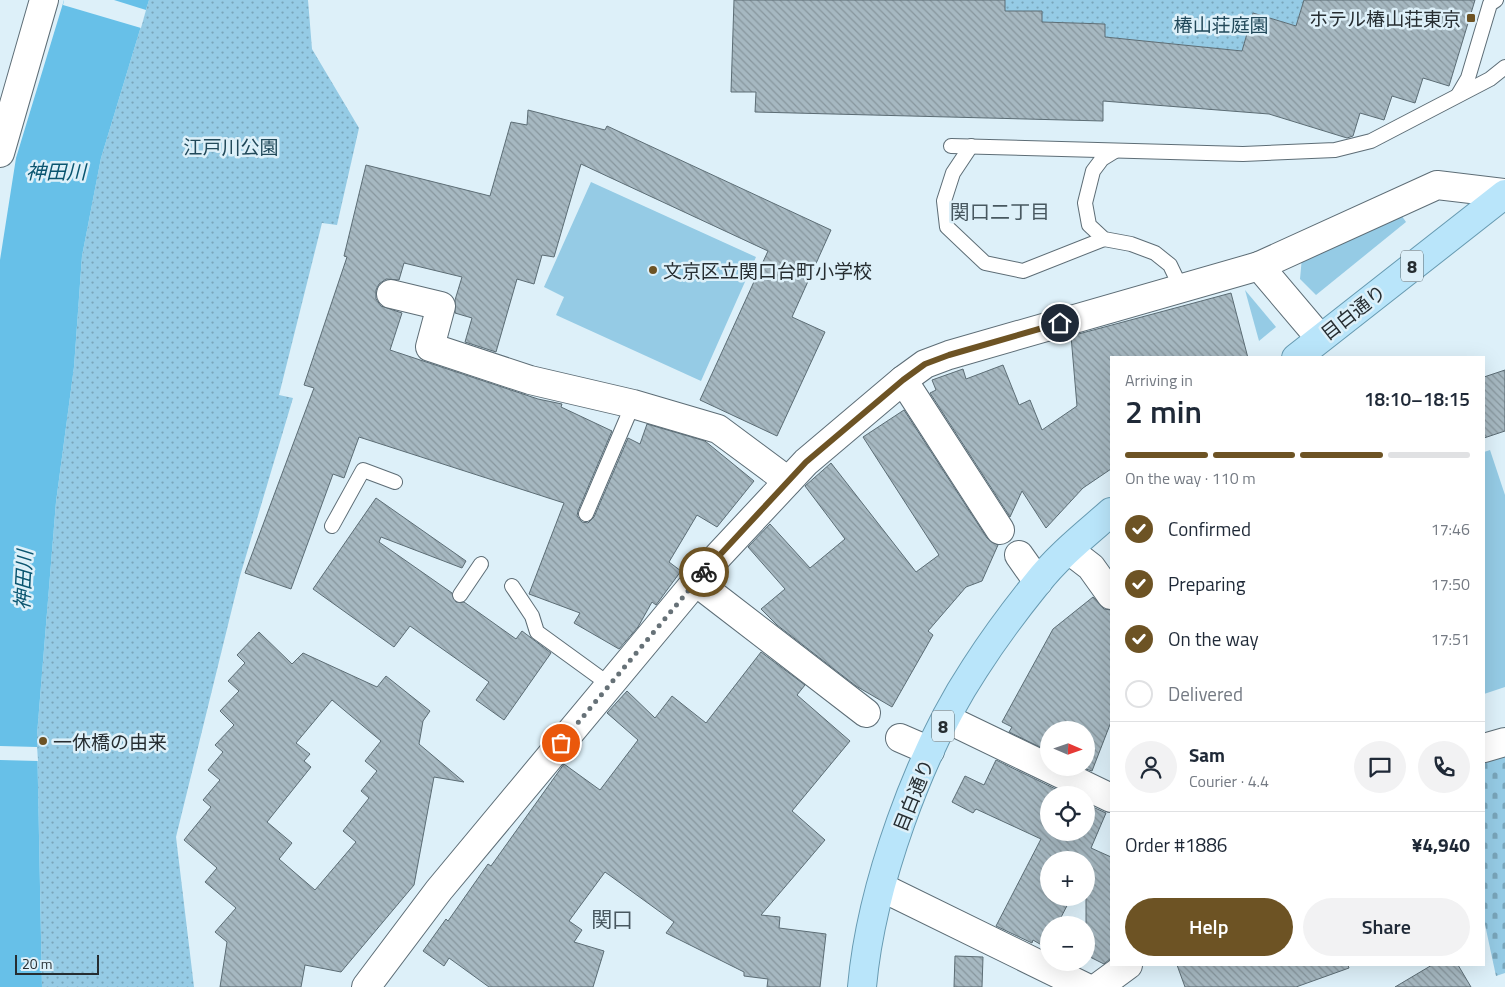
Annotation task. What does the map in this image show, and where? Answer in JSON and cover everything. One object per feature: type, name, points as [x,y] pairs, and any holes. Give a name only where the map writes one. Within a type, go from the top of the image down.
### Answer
[{"type":"main road","name":"目白通り","points":[[1298,356],[1505,194]]},
{"type":"main road","name":"目白通り","points":[[862,987],[871,928],[880,887],[909,800],[947,719],[974,668],[1038,582],[1069,550],[1110,513]]},
{"type":"street","points":[[0,153],[44,0]]},
{"type":"street","points":[[366,987],[439,890],[696,582],[806,462],[903,380],[925,364],[949,355],[1259,266],[1437,185],[1505,194]]},
{"type":"street","points":[[1259,266],[1320,338]]},
{"type":"street","points":[[392,294],[441,306],[430,347],[530,380],[632,404],[718,429],[788,481]]},
{"type":"street","points":[[903,380],[1000,530]]},
{"type":"street","points":[[1069,550],[1091,567],[1110,594]]},
{"type":"street","points":[[1020,555],[1038,582]]},
{"type":"street","points":[[696,582],[866,713]]},
{"type":"street","points":[[947,719],[1110,798]]},
{"type":"street","points":[[900,738],[930,752]]},
{"type":"street","points":[[1485,748],[1505,742]]},
{"type":"street","points":[[880,887],[1085,987]]},
{"type":"street","points":[[1098,987],[1127,966]]},
{"type":"lane","points":[[1457,96],[1468,78],[1490,4],[1496,0]]},
{"type":"lane","points":[[951,146],[1243,154],[1336,150],[1370,141],[1490,79],[1505,67]]},
{"type":"lane","points":[[971,146],[953,173],[944,201],[947,227],[985,263],[1023,271],[1104,239],[1131,244],[1154,253],[1170,265],[1181,288]]},
{"type":"lane","points":[[1104,239],[1089,225],[1086,203],[1093,172],[1102,159],[1116,151]]},
{"type":"lane","points":[[586,514],[632,404]]},
{"type":"lane","points":[[332,526],[363,470],[395,482]]},
{"type":"lane","points":[[460,595],[481,564]]},
{"type":"lane","points":[[512,586],[532,616],[537,632],[610,685]]},
{"type":"green space","name":"江戸川公園","points":[[149,0],[308,0],[312,49],[359,128],[337,225],[322,223],[279,395],[293,398],[240,576],[176,837],[194,987],[42,987],[37,735],[56,502],[74,367],[82,256],[101,158]]},
{"type":"green space","name":"椿山荘庭園","points":[[1005,0],[1304,0],[1296,26],[1253,13],[1242,51],[1105,37],[1105,24],[1042,22],[1042,12],[1005,11]]},
{"type":"green space","points":[[591,182],[756,257],[701,381],[556,315],[564,297],[544,287]]},
{"type":"green space","points":[[1399,212],[1406,222],[1316,295],[1300,279],[1302,257]]},
{"type":"green space","points":[[1245,290],[1276,327],[1259,341]]},
{"type":"green space","points":[[1490,450],[1505,495],[1505,687],[1485,694],[1485,452]]},
{"type":"green space","points":[[1505,754],[1505,973],[1496,976],[1485,925],[1485,760]]},
{"type":"water","name":"神田川","points":[[64,0],[149,0],[101,158],[82,256],[74,367],[56,502],[37,735],[42,987],[0,987],[0,260],[16,158]]},
{"type":"pier","points":[[64,0],[114,0],[146,10],[141,28],[63,5]]},
{"type":"pier","points":[[0,746],[37,747],[38,761],[0,760]]},
{"type":"building","points":[[734,0],[1005,0],[1005,11],[1042,11],[1042,22],[1105,24],[1105,37],[1242,51],[1253,13],[1296,26],[1304,0],[1475,0],[1449,86],[1423,78],[1415,103],[1392,96],[1384,120],[1360,113],[1353,136],[1347,138],[1269,114],[1103,101],[1103,121],[755,112],[756,92],[731,92]]},
{"type":"building","points":[[528,110],[605,130],[607,126],[831,230],[792,317],[825,332],[777,436],[700,400],[768,251],[581,164],[554,257],[542,255],[534,284],[517,279],[496,352],[465,342],[472,318],[455,313],[455,300],[462,277],[404,263],[399,280],[386,279],[379,284],[376,290],[376,299],[381,306],[402,313],[390,350],[538,399],[562,404],[561,407],[612,431],[578,511],[577,516],[582,522],[588,523],[594,517],[628,438],[640,444],[647,424],[705,441],[754,481],[717,527],[697,515],[669,562],[681,571],[656,605],[652,602],[638,627],[619,649],[574,623],[580,613],[529,594],[564,503],[359,437],[344,478],[333,474],[291,589],[245,573],[314,388],[304,385],[347,257],[344,256],[366,165],[490,196],[511,122],[527,125]]},
{"type":"building","points":[[1231,293],[1247,356],[1110,356],[1110,470],[1083,488],[1046,528],[1022,491],[1010,517],[930,393],[936,390],[932,380],[963,369],[966,379],[1003,365],[1019,405],[1030,400],[1042,430],[1077,406],[1071,336]]},
{"type":"building","points":[[1505,370],[1505,431],[1485,438],[1485,377]]},
{"type":"building","points":[[904,410],[987,538],[998,545],[982,581],[966,587],[928,631],[933,635],[892,707],[856,686],[777,625],[761,609],[785,589],[748,547],[770,524],[810,568],[845,539],[805,486],[831,463],[916,572],[939,555],[863,437]]},
{"type":"building","points":[[376,498],[466,561],[462,568],[381,537],[379,542],[452,593],[456,602],[464,602],[516,639],[522,631],[551,653],[504,720],[476,700],[489,682],[410,626],[394,647],[313,589]]},
{"type":"building","points":[[1093,597],[1104,609],[1110,610],[1110,725],[1095,763],[1095,721],[1040,721],[1040,747],[1009,732],[1012,727],[1002,722],[1053,629]]},
{"type":"building","points":[[259,632],[292,664],[303,653],[377,687],[386,676],[430,711],[423,721],[419,744],[464,782],[434,777],[414,885],[341,972],[305,965],[301,987],[220,987],[227,942],[215,932],[236,908],[205,882],[217,868],[184,840],[211,807],[203,800],[220,780],[208,770],[223,752],[215,745],[234,725],[220,711],[239,691],[228,681],[245,663],[237,655]],"holes":[[[332,700],[381,741],[365,761],[377,771],[361,791],[369,798],[343,831],[356,842],[315,890],[279,859],[292,843],[267,822],[311,767],[304,761],[310,754],[296,743]]]},
{"type":"building","points":[[761,652],[805,685],[797,695],[850,741],[792,811],[825,840],[761,915],[780,917],[779,928],[826,934],[820,987],[767,987],[768,979],[744,976],[744,972],[666,933],[674,922],[605,872],[569,921],[582,930],[574,942],[604,951],[593,987],[489,987],[449,958],[444,966],[423,951],[446,919],[448,921],[488,864],[491,866],[564,764],[600,790],[638,740],[607,713],[627,691],[655,718],[672,696],[706,723]]},
{"type":"building","points":[[996,760],[1049,786],[1040,786],[1040,839],[976,809],[973,813],[952,802],[965,776],[984,785]]},
{"type":"building","points":[[1095,808],[1106,813],[1095,839]]},
{"type":"building","points":[[1040,841],[1094,841],[1091,848],[1110,857],[1110,959],[1104,964],[1095,960],[1095,916],[1086,916],[1086,906],[1095,906],[1095,851],[1040,851],[1040,906],[1067,906],[1062,916],[1040,916],[1040,944],[1033,940],[1032,943],[996,926]]},
{"type":"building","points":[[955,956],[983,957],[982,987],[954,987]]},
{"type":"building","points":[[1177,966],[1348,966],[1349,968],[1296,987],[1185,987]]},
{"type":"building","points":[[1430,966],[1459,966],[1471,987],[1395,987]]},
{"type":"way so far","points":[[561,743],[704,572]]},
{"type":"place","name":"ホテル椿山荘東京","points":[[1471,18]]},
{"type":"place","name":"文京区立関口台町小学校","points":[[653,270]]},
{"type":"place","name":"一休橋の由来","points":[[43,741]]},
{"type":"district","name":"関口二丁目","points":[[1000,211]]},
{"type":"district","name":"関口","points":[[612,919]]},
{"type":"route","points":[[704,572],[806,462],[903,380],[925,364],[949,355],[1060,323]]}]
